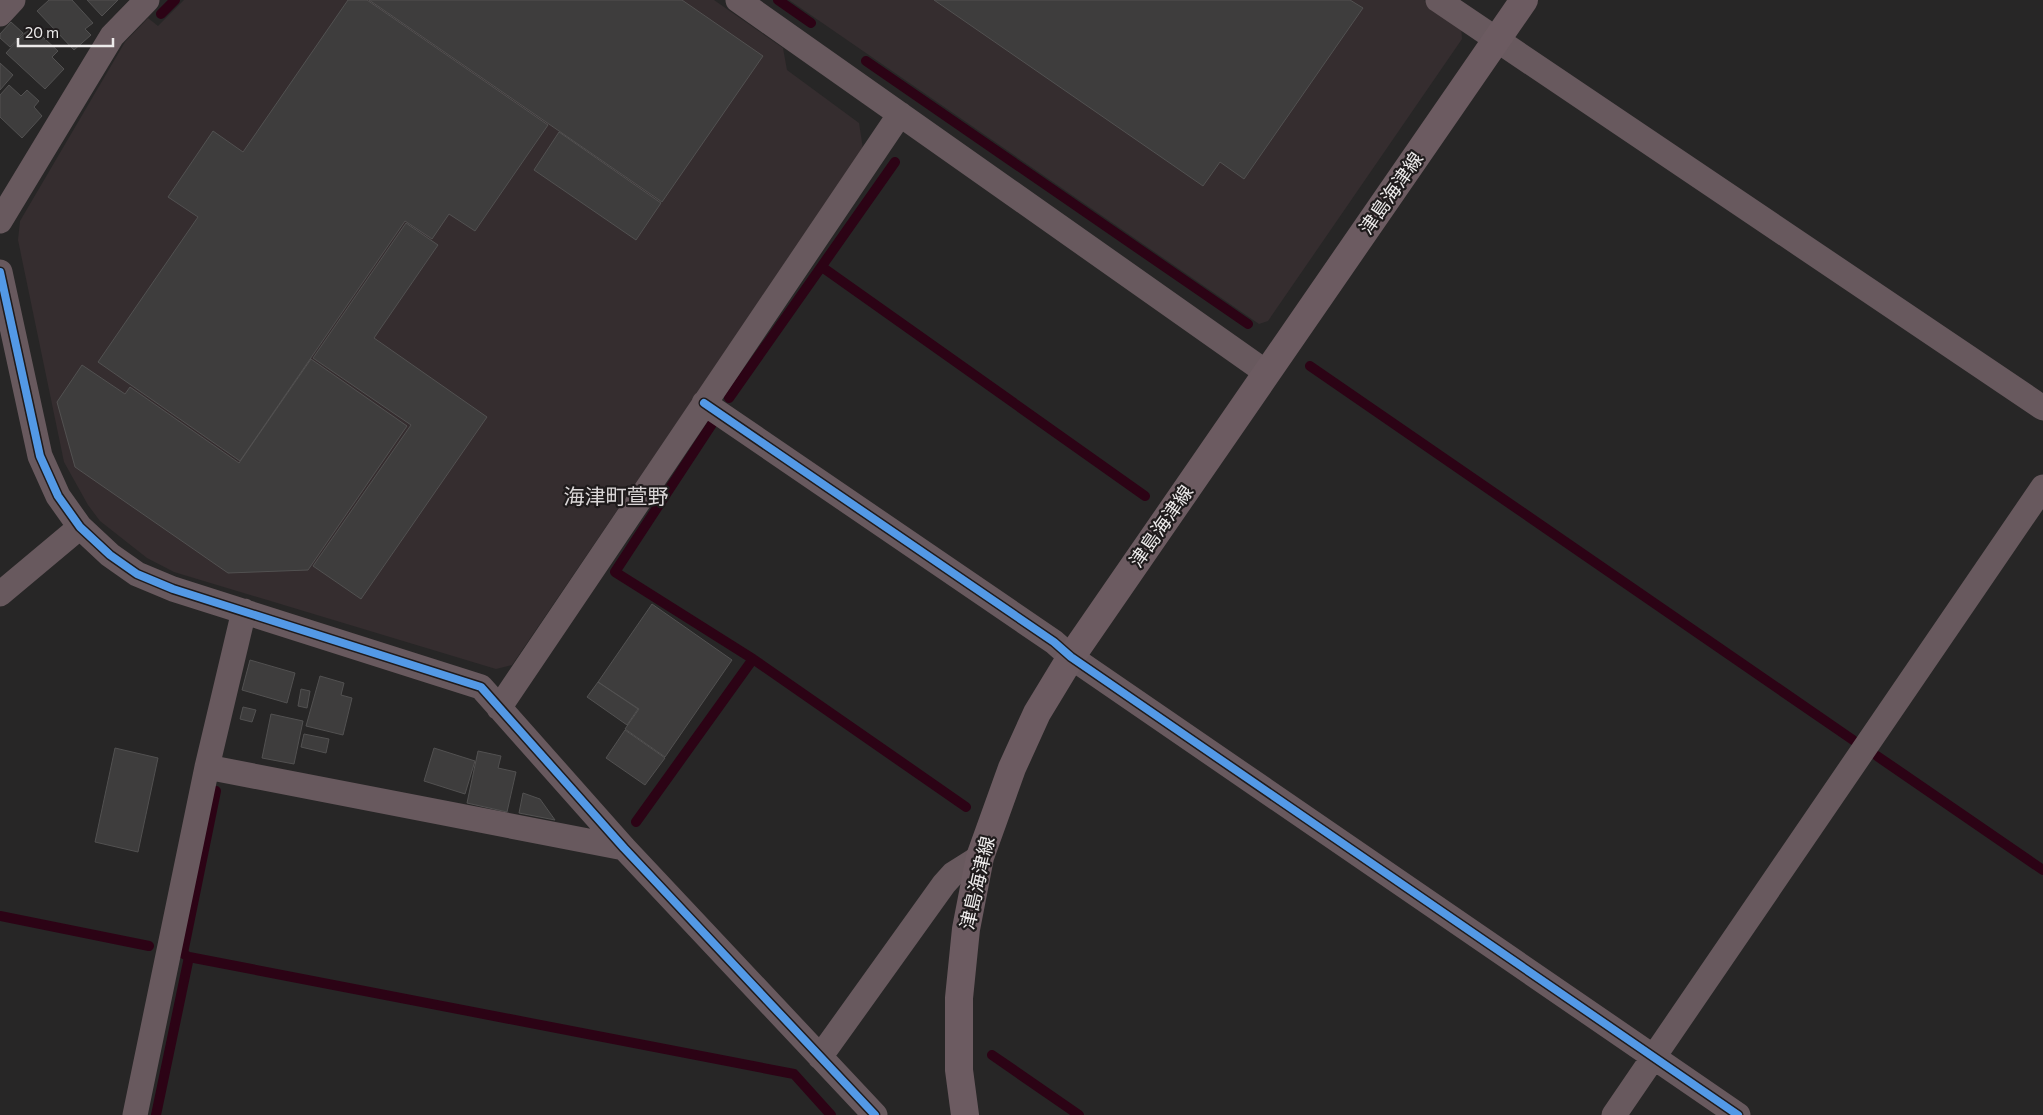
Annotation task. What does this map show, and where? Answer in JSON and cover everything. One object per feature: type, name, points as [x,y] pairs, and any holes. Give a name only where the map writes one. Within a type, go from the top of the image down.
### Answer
[{"type":"main road","name":"津島海津線","points":[[965,1115],[959,1070],[959,998],[966,929],[980,857],[1012,768],[1033,720],[1071,657],[1524,0]]},
{"type":"street","points":[[0,14],[13,0]]},
{"type":"street","points":[[0,221],[112,36],[147,0]]},
{"type":"street","points":[[738,0],[1267,373]]},
{"type":"street","points":[[1438,0],[2043,408]]},
{"type":"street","points":[[499,708],[900,114]]},
{"type":"street","points":[[0,272],[40,456],[58,496],[80,527],[110,555],[137,574],[172,589],[480,687],[624,848],[875,1115]]},
{"type":"street","points":[[704,403],[1054,642],[1071,657],[1738,1115]]},
{"type":"street","points":[[1614,1115],[2043,487]]},
{"type":"street","points":[[0,594],[80,527]]},
{"type":"street","points":[[135,1115],[207,768],[244,611]]},
{"type":"street","points":[[207,768],[624,848]]},
{"type":"street","points":[[820,1057],[944,884],[953,874],[980,857]]},
{"type":"shaded area","points":[[184,0],[714,0],[783,48],[787,70],[859,123],[863,149],[512,665],[496,669],[174,572],[147,558],[100,521],[88,505],[64,462],[18,240],[20,221],[125,42],[148,18],[158,26]]},
{"type":"shaded area","points":[[789,0],[1424,0],[1461,25],[1462,39],[1268,321],[1259,324]]},
{"type":"building","points":[[49,0],[72,0],[93,23],[85,29],[91,35],[74,50],[37,11]]},
{"type":"building","points":[[87,0],[118,0],[102,16]]},
{"type":"building","points":[[348,0],[367,0],[548,125],[475,231],[449,214],[432,239],[405,221],[240,461],[98,362],[198,217],[168,197],[213,131],[243,152]]},
{"type":"building","points":[[369,0],[682,0],[763,56],[662,202]]},
{"type":"building","points":[[934,0],[1350,0],[1363,8],[1244,179],[1220,162],[1203,186]]},
{"type":"building","points":[[11,22],[23,33],[10,47],[0,38],[0,34]]},
{"type":"building","points":[[31,26],[58,51],[52,57],[64,69],[45,89],[6,53]]},
{"type":"building","points":[[0,63],[13,75],[0,90]]},
{"type":"building","points":[[9,85],[21,96],[27,90],[39,101],[34,107],[42,116],[22,138],[0,117],[0,95]]},
{"type":"building","points":[[559,132],[661,203],[636,240],[534,170]]},
{"type":"building","points":[[406,223],[438,245],[374,338],[487,417],[361,599],[313,566],[411,425],[313,358]]},
{"type":"building","points":[[311,359],[407,426],[308,570],[228,573],[75,467],[57,402],[82,365],[125,394],[130,387],[239,463]]},
{"type":"building","points":[[652,604],[732,660],[665,757],[625,729],[639,709],[598,682]]},
{"type":"building","points":[[250,660],[295,673],[287,703],[242,690]]},
{"type":"building","points":[[320,676],[344,683],[341,695],[352,698],[343,735],[306,726]]},
{"type":"building","points":[[598,682],[638,709],[627,725],[587,697]]},
{"type":"building","points":[[301,689],[310,691],[307,708],[298,706]]},
{"type":"building","points":[[243,707],[256,710],[252,722],[240,719]]},
{"type":"building","points":[[271,714],[303,721],[294,764],[262,758]]},
{"type":"building","points":[[625,730],[665,758],[645,785],[606,758]]},
{"type":"building","points":[[304,734],[329,739],[326,753],[301,747]]},
{"type":"building","points":[[115,748],[158,758],[138,852],[95,842]]},
{"type":"building","points":[[434,748],[475,761],[465,794],[424,781]]},
{"type":"building","points":[[478,751],[501,756],[498,768],[516,772],[507,812],[467,803]]},
{"type":"building","points":[[523,793],[540,799],[555,820],[519,813]]},
{"type":"waterway","points":[[161,14],[175,0]]},
{"type":"waterway","points":[[778,0],[811,23]]},
{"type":"waterway","points":[[866,61],[1248,324]]},
{"type":"waterway","points":[[729,398],[895,162]]},
{"type":"waterway","points":[[822,267],[1145,496]]},
{"type":"waterway","points":[[1310,366],[1853,740]]},
{"type":"waterway","points":[[636,822],[753,659],[615,572],[712,424]]},
{"type":"waterway","points":[[753,659],[966,807]]},
{"type":"waterway","points":[[1877,756],[2043,870]]},
{"type":"waterway","points":[[183,953],[216,791]]},
{"type":"waterway","points":[[0,916],[149,946]]},
{"type":"waterway","points":[[180,952],[189,957],[794,1074],[831,1115]]},
{"type":"waterway","points":[[156,1115],[189,957]]},
{"type":"waterway","points":[[992,1055],[1079,1115]]},
{"type":"cycle path","points":[[0,272],[40,456],[58,496],[80,527],[110,555],[137,574],[173,589],[481,687],[624,848],[875,1115]]},
{"type":"cycle path","points":[[704,403],[1054,642],[1071,657],[1738,1115]]},
{"type":"district","name":"海津町萱野","points":[[616,497]]}]
